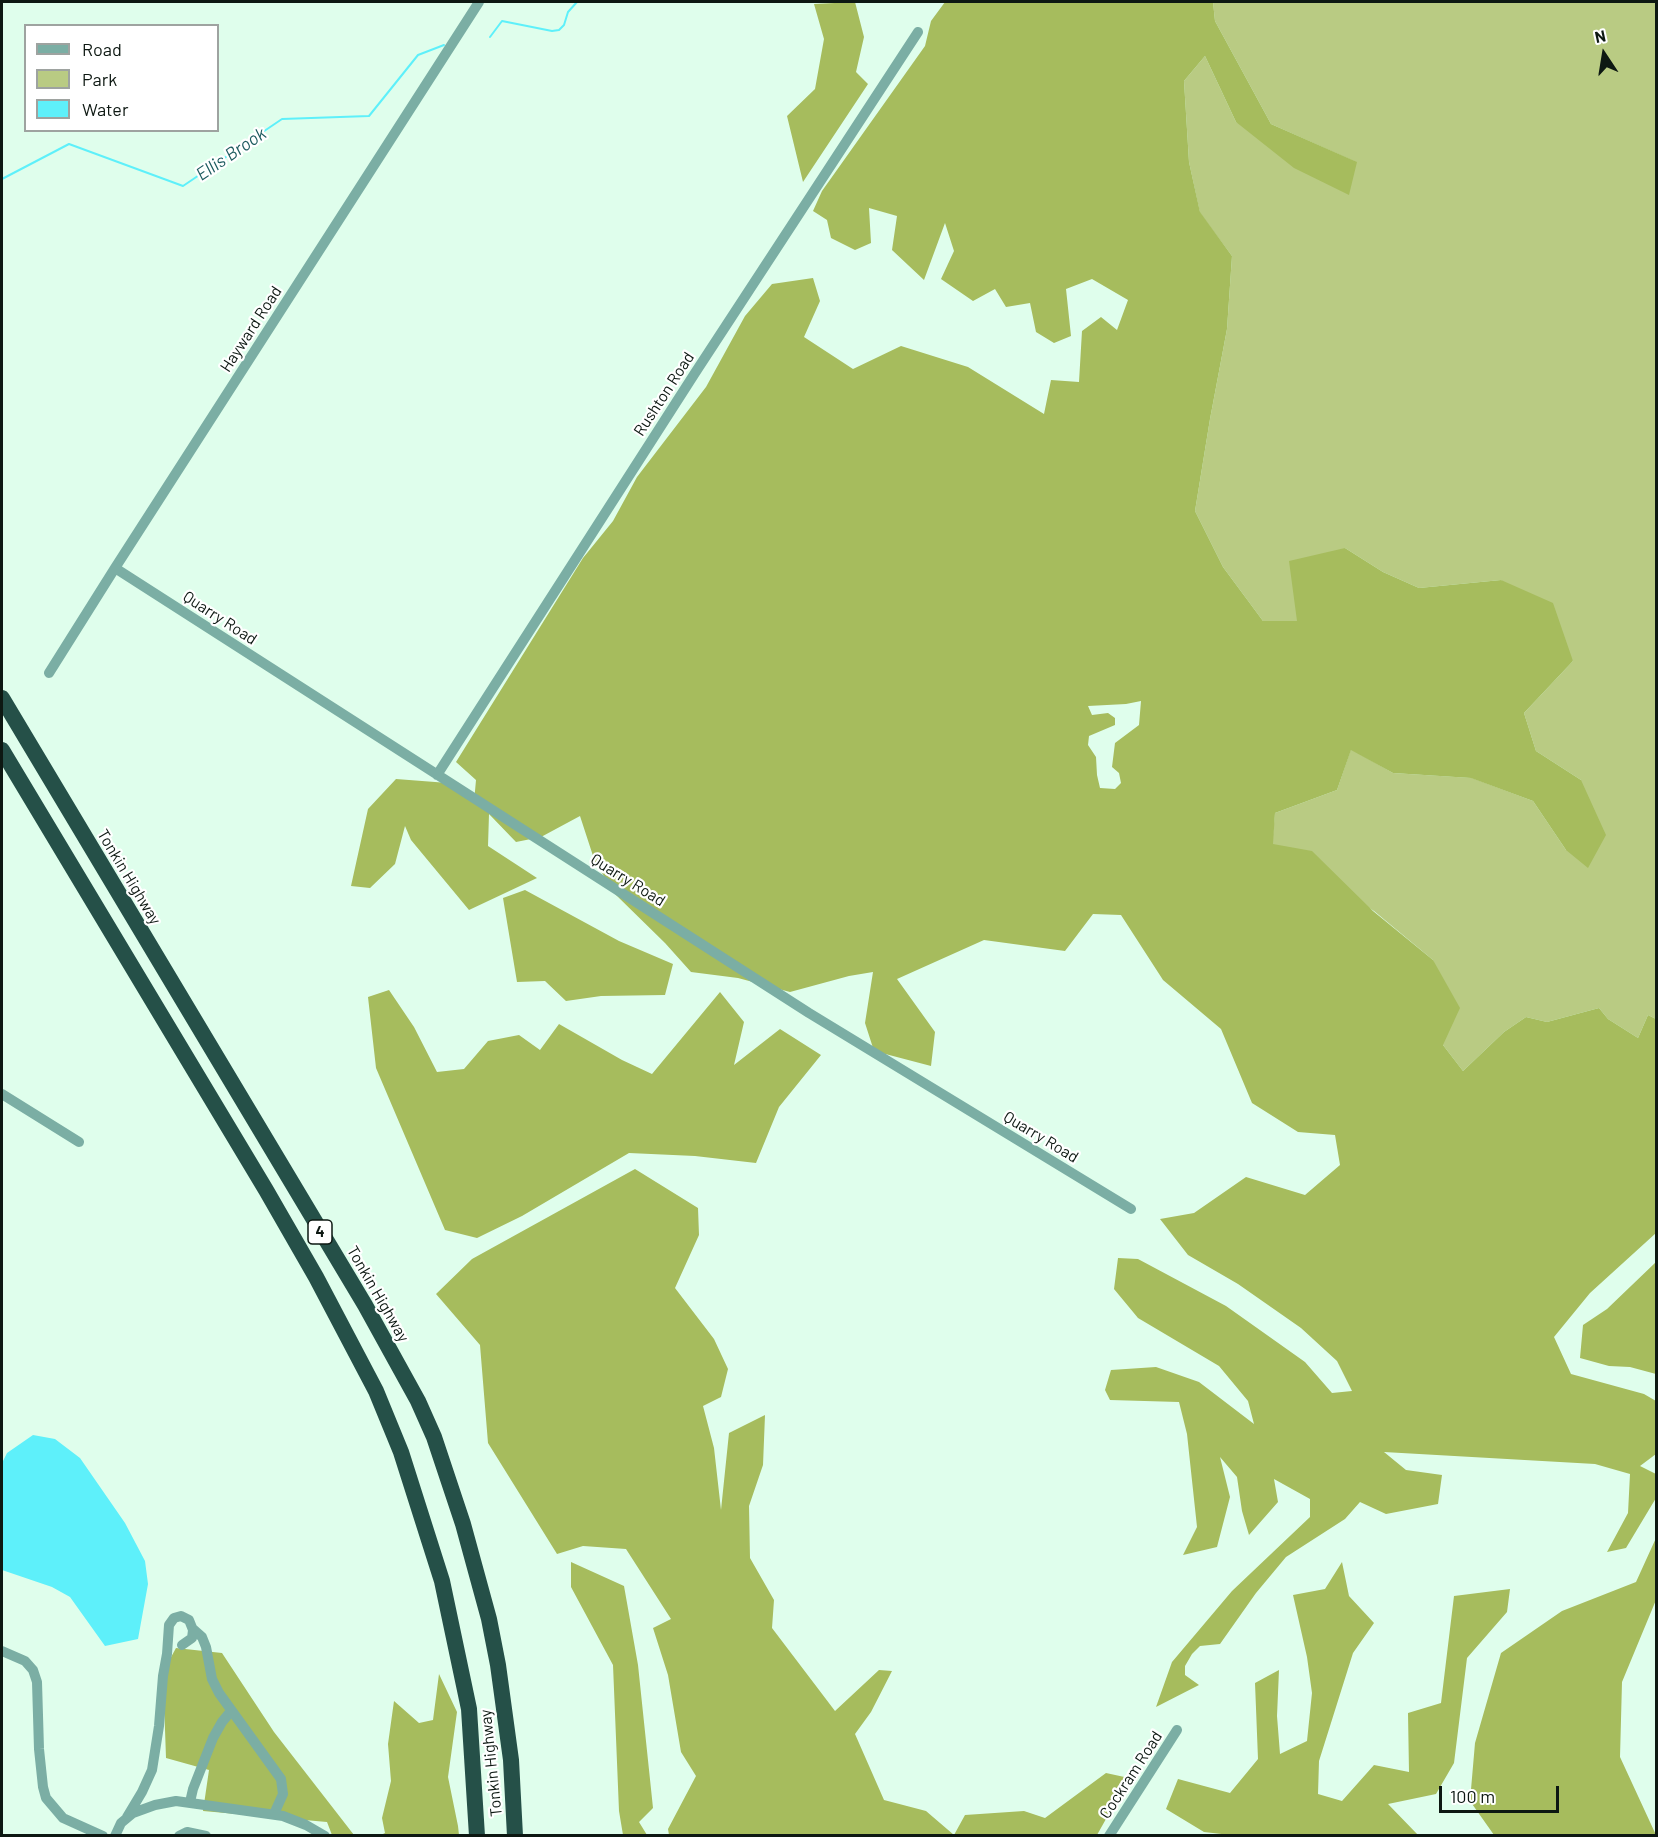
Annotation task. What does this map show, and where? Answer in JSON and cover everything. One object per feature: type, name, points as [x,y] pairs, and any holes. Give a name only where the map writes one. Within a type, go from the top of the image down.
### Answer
[{"type":"highway","name":"Tonkin Highway","points":[[2,698],[365,1305],[418,1401],[434,1437],[463,1524],[489,1619],[498,1665],[511,1760],[515,1836]]},
{"type":"highway","name":"Tonkin Highway","points":[[2,750],[266,1190],[321,1286],[376,1391],[401,1452],[442,1581],[469,1709],[477,1836]]},
{"type":"street","name":"Hayward Road","points":[[49,673],[479,2]]},
{"type":"street","name":"Rushton Road","points":[[437,775],[695,373],[918,32]]},
{"type":"street","name":"Quarry Road","points":[[115,568],[809,1013],[1131,1209]]},
{"type":"street","points":[[2,1094],[79,1142]]},
{"type":"street","points":[[115,1836],[142,1792],[152,1770],[159,1726],[162,1676],[167,1654],[169,1624],[174,1618],[184,1616],[205,1643],[212,1679],[231,1711],[281,1779],[283,1794],[274,1814]]},
{"type":"street","points":[[182,1645],[192,1638],[193,1629]]},
{"type":"street","points":[[2,1651],[25,1661],[33,1670],[37,1683],[39,1749],[46,1798],[63,1818],[103,1836]]},
{"type":"street","points":[[190,1802],[192,1789],[213,1738],[231,1711]]},
{"type":"street","name":"Cockram Road","points":[[1109,1836],[1178,1730]]},
{"type":"street","points":[[127,1817],[155,1804],[190,1802],[274,1814],[296,1820],[325,1836]]},
{"type":"street","points":[[179,1836],[187,1832],[206,1836]]},
{"type":"green space","points":[[855,2],[864,37],[856,72],[868,84],[803,182],[787,116],[815,89],[824,39],[814,4]]},
{"type":"green space","points":[[945,2],[1213,2],[1215,21],[1271,124],[1357,162],[1349,195],[1294,168],[1236,122],[1205,56],[1184,81],[1189,162],[1200,212],[1232,256],[1227,329],[1195,511],[1223,567],[1263,621],[1297,621],[1289,561],[1345,548],[1383,572],[1419,588],[1501,580],[1553,603],[1573,661],[1524,713],[1536,751],[1581,780],[1606,835],[1588,868],[1566,850],[1533,801],[1471,778],[1393,773],[1351,750],[1337,790],[1275,813],[1273,844],[1312,851],[1373,911],[1433,960],[1460,1008],[1443,1045],[1463,1071],[1504,1032],[1526,1017],[1547,1022],[1599,1008],[1608,1019],[1638,1038],[1648,1015],[1656,1019],[1656,1233],[1590,1293],[1554,1337],[1571,1374],[1644,1394],[1656,1401],[1656,1454],[1640,1466],[1656,1474],[1656,1498],[1626,1548],[1607,1552],[1628,1513],[1630,1474],[1595,1464],[1384,1452],[1406,1470],[1442,1475],[1438,1504],[1386,1514],[1360,1502],[1345,1519],[1286,1557],[1256,1593],[1220,1644],[1200,1646],[1192,1654],[1185,1666],[1185,1675],[1199,1685],[1156,1707],[1172,1662],[1232,1591],[1310,1517],[1310,1499],[1274,1479],[1278,1502],[1249,1535],[1242,1511],[1237,1477],[1220,1457],[1230,1497],[1217,1547],[1183,1555],[1197,1527],[1187,1434],[1179,1402],[1110,1400],[1105,1390],[1111,1370],[1156,1367],[1199,1382],[1254,1424],[1248,1401],[1219,1366],[1138,1318],[1114,1289],[1118,1258],[1138,1259],[1226,1306],[1305,1362],[1332,1393],[1352,1391],[1337,1361],[1301,1328],[1238,1284],[1188,1255],[1160,1219],[1194,1213],[1246,1177],[1305,1195],[1340,1165],[1335,1135],[1298,1132],[1252,1103],[1221,1029],[1163,980],[1121,915],[1093,914],[1065,951],[984,940],[897,979],[935,1032],[931,1066],[874,1051],[865,1023],[873,972],[790,992],[738,978],[691,972],[616,895],[595,862],[580,816],[541,837],[516,842],[489,814],[488,846],[537,878],[469,910],[411,840],[405,826],[395,864],[370,888],[351,886],[368,809],[396,779],[448,783],[474,802],[476,780],[456,762],[583,558],[613,521],[637,477],[706,387],[745,316],[772,284],[813,278],[820,301],[804,337],[853,369],[901,346],[968,367],[1044,414],[1051,380],[1079,382],[1082,331],[1101,317],[1117,330],[1128,300],[1092,279],[1066,289],[1071,336],[1054,343],[1036,332],[1030,303],[1006,307],[995,289],[973,301],[941,279],[954,251],[945,223],[924,280],[892,250],[897,216],[869,208],[871,243],[855,250],[831,238],[827,220],[813,211],[822,191],[925,46],[931,21]],"holes":[[[1141,701],[1139,725],[1115,743],[1112,767],[1119,773],[1121,783],[1115,789],[1100,788],[1096,757],[1088,745],[1089,736],[1115,725],[1115,718],[1108,713],[1092,715],[1088,706]]]},
{"type":"green space","points":[[1213,2],[1656,2],[1656,1019],[1648,1015],[1638,1038],[1608,1019],[1599,1008],[1547,1022],[1526,1017],[1504,1032],[1463,1071],[1443,1045],[1433,960],[1374,911],[1272,845],[1275,813],[1337,790],[1351,749],[1393,773],[1472,778],[1533,801],[1566,850],[1581,780],[1536,751],[1524,713],[1573,661],[1501,580],[1419,588],[1383,572],[1345,548],[1298,622],[1263,621],[1223,567],[1195,511],[1227,329],[1232,256],[1200,213],[1189,162],[1184,81],[1205,56],[1236,122],[1356,162],[1271,124],[1215,21]]},
{"type":"green space","points":[[525,890],[619,941],[673,964],[665,995],[601,996],[566,1001],[545,981],[517,982],[503,898]]},
{"type":"green space","points":[[389,990],[414,1027],[437,1072],[464,1069],[488,1041],[519,1035],[540,1050],[559,1024],[622,1060],[652,1074],[720,992],[744,1022],[734,1065],[780,1029],[821,1055],[779,1107],[756,1163],[695,1156],[629,1153],[522,1216],[477,1238],[445,1230],[376,1068],[368,997]]},
{"type":"green space","points":[[635,1169],[698,1208],[699,1235],[675,1288],[714,1339],[728,1369],[721,1397],[703,1406],[714,1448],[721,1510],[729,1433],[765,1415],[763,1465],[749,1506],[750,1558],[774,1600],[772,1628],[835,1711],[879,1670],[892,1671],[871,1712],[855,1734],[884,1800],[926,1811],[954,1835],[669,1835],[668,1829],[696,1776],[681,1752],[668,1675],[653,1628],[671,1619],[626,1549],[583,1546],[557,1554],[488,1443],[480,1345],[436,1294],[472,1259]]},
{"type":"green space","points":[[1656,1262],[1656,1374],[1630,1367],[1609,1366],[1580,1358],[1583,1325],[1607,1309]]},
{"type":"green space","points":[[1656,1538],[1656,1600],[1622,1682],[1620,1757],[1656,1835],[1494,1835],[1470,1801],[1475,1743],[1501,1653],[1562,1611],[1636,1582]]},
{"type":"green space","points":[[571,1562],[624,1586],[638,1665],[653,1808],[639,1822],[647,1835],[623,1835],[619,1811],[613,1665],[571,1587]]},
{"type":"green space","points":[[1342,1562],[1349,1596],[1374,1623],[1353,1653],[1319,1761],[1318,1794],[1342,1801],[1374,1765],[1409,1772],[1408,1713],[1441,1703],[1454,1596],[1510,1589],[1507,1612],[1467,1658],[1454,1763],[1436,1794],[1388,1804],[1418,1835],[1239,1836],[1204,1832],[1166,1809],[1178,1779],[1230,1793],[1258,1759],[1255,1683],[1279,1670],[1277,1716],[1280,1754],[1307,1741],[1312,1693],[1307,1657],[1293,1595],[1325,1589]]},
{"type":"green space","points":[[176,1648],[222,1653],[274,1732],[354,1835],[332,1835],[327,1822],[203,1811],[209,1770],[166,1758],[163,1672]]},
{"type":"green space","points":[[439,1674],[457,1712],[448,1777],[459,1835],[381,1835],[385,1833],[382,1818],[391,1781],[388,1744],[394,1701],[419,1723],[433,1720]]},
{"type":"green space","points":[[1106,1773],[1129,1778],[1097,1835],[954,1835],[965,1815],[1024,1811],[1045,1818]]},
{"type":"water","points":[[33,1435],[55,1439],[80,1458],[125,1523],[145,1561],[148,1584],[138,1639],[105,1646],[70,1597],[52,1587],[2,1570],[2,1463],[7,1453]]},
{"type":"waterway","name":"Ellis Brook","points":[[490,37],[502,21],[552,31],[559,30],[564,25],[568,12],[577,2]]},
{"type":"waterway","name":"Ellis Brook","points":[[2,179],[69,144],[183,186],[282,119],[369,116],[418,55],[444,45]]}]
